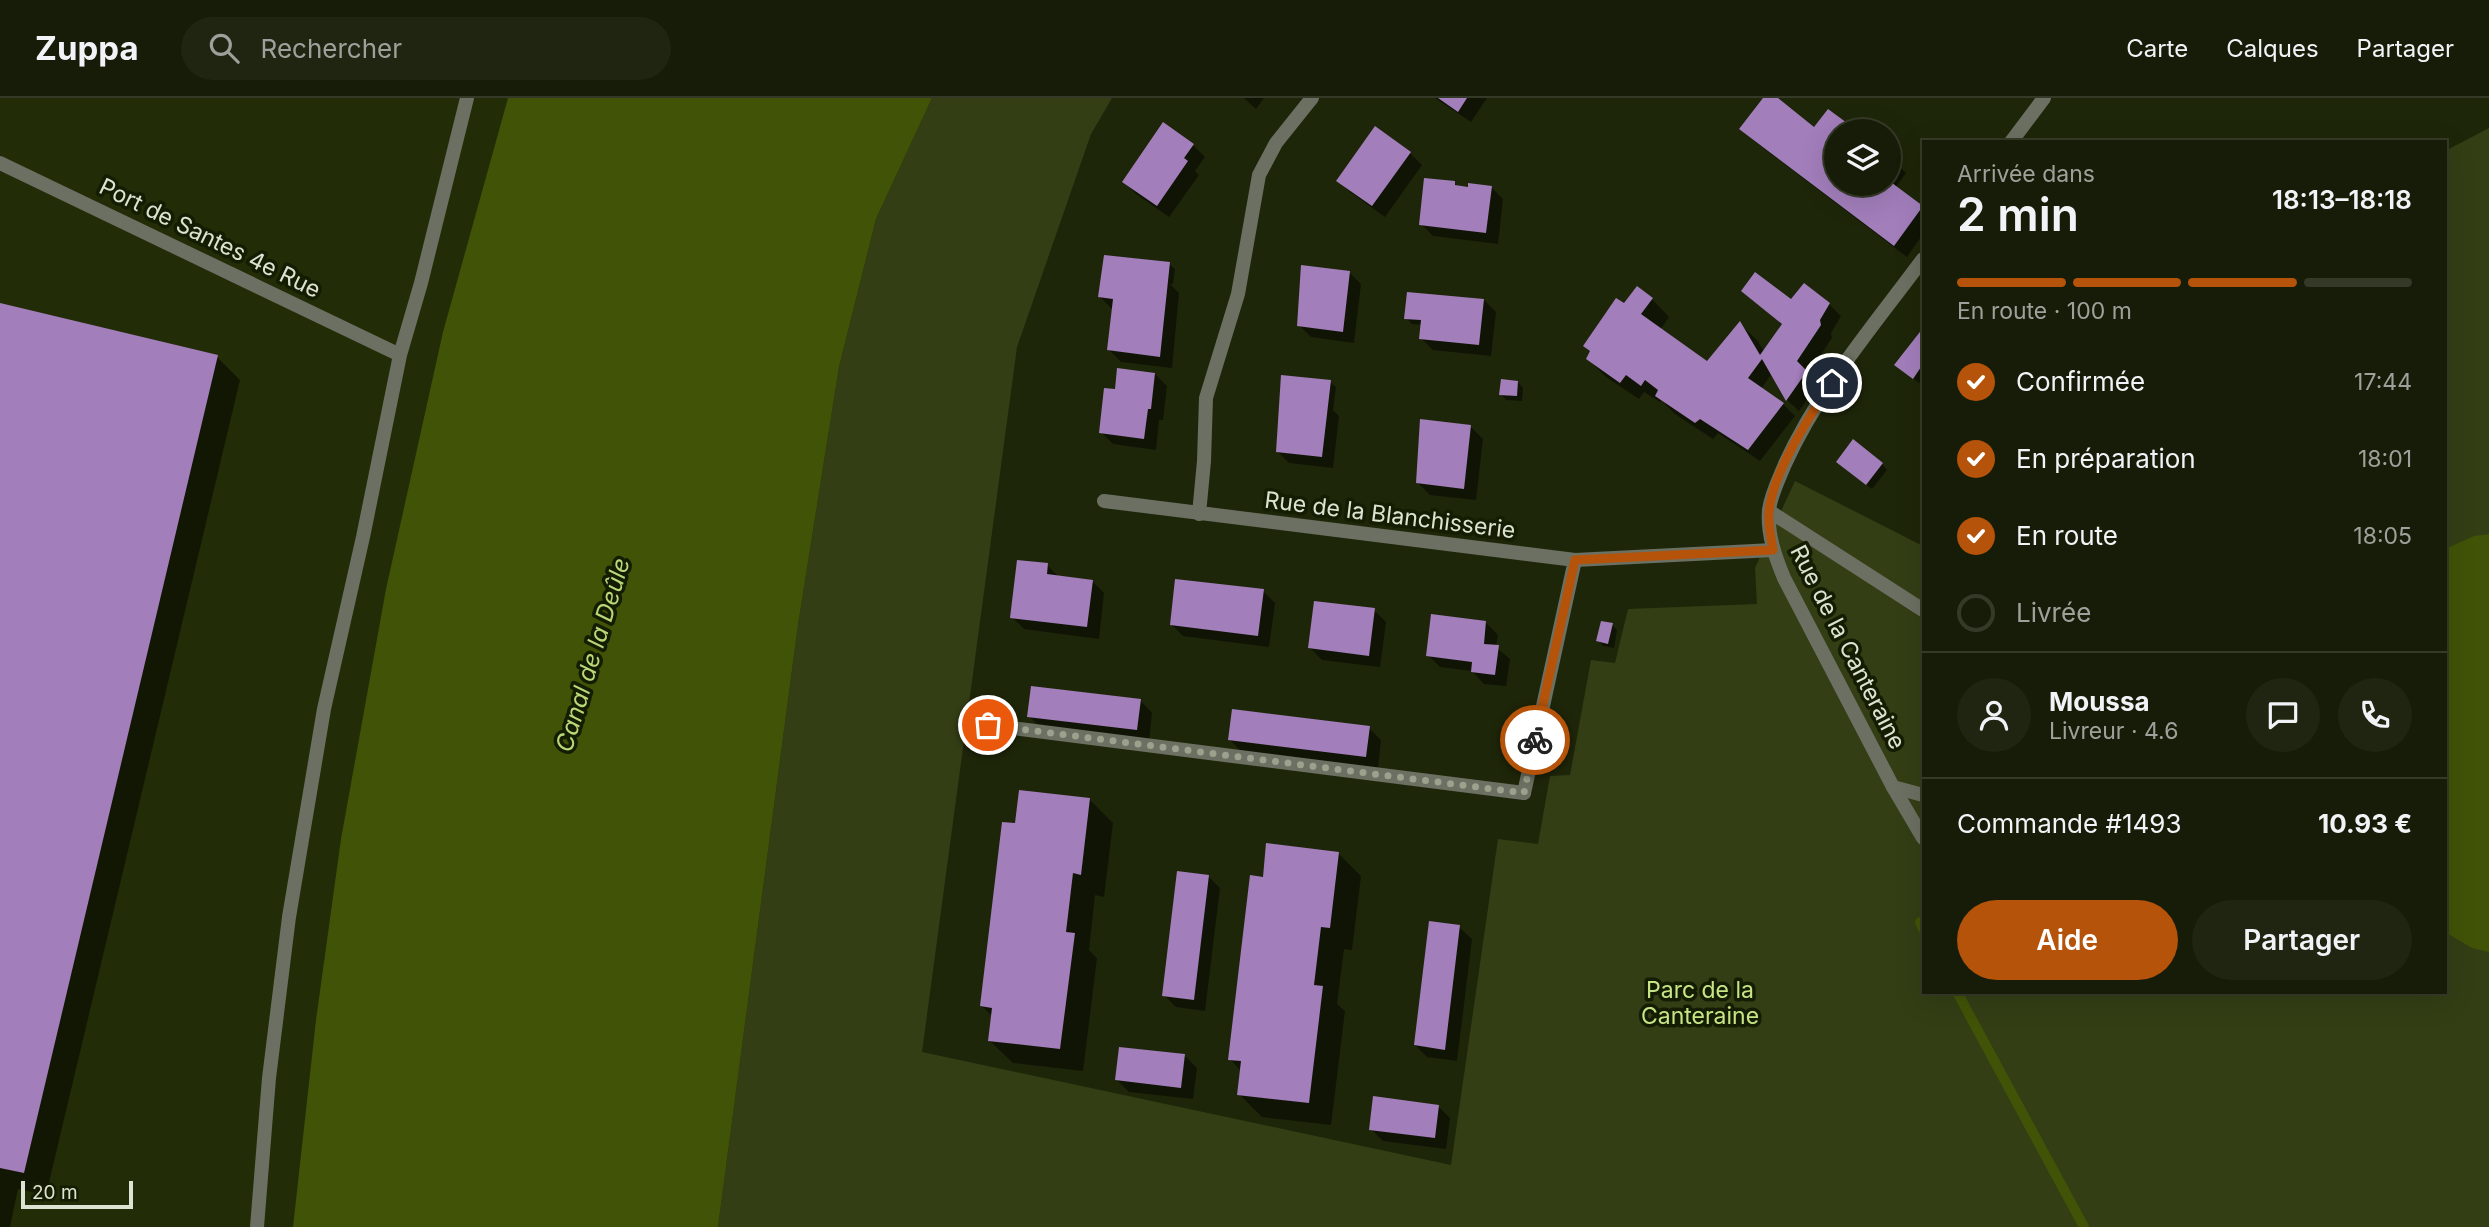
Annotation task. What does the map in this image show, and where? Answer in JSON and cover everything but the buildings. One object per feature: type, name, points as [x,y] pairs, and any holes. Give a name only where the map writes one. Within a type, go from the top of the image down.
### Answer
[{"type":"street","points":[[257,1227],[269,1078],[291,904],[324,709],[366,524],[400,355],[421,283],[467,98]]},
{"type":"street","points":[[1199,514],[1206,397],[1238,294],[1259,175],[1276,143],[1312,98]]},
{"type":"street","points":[[2012,140],[2044,98]]},
{"type":"street","name":"Port de Santes 4e Rue","points":[[0,163],[400,355]]},
{"type":"street","name":"Rue de la Canteraine","points":[[1922,260],[1819,402],[1773,491],[1769,511],[1773,550],[1784,578],[1893,787],[1922,836]]},
{"type":"street","name":"Rue de la Blanchisserie","points":[[1104,501],[1575,560],[1773,550]]},
{"type":"street","points":[[1769,511],[1922,609]]},
{"type":"street","points":[[988,725],[1524,793],[1575,560]]},
{"type":"street","points":[[1893,787],[1922,795]]},
{"type":"shaded area","points":[[0,98],[805,98],[538,1227],[0,1227]]},
{"type":"green space","name":"Parc de la Canteraine","points":[[932,98],[1112,98],[1091,134],[1017,347],[922,1052],[1451,1165],[1498,839],[1538,844],[1550,776],[1570,775],[1591,660],[1615,663],[1628,609],[1757,604],[1755,568],[1795,481],[1922,545],[1922,994],[2447,994],[2447,150],[2489,128],[2489,1227],[718,1227],[798,625],[839,367],[876,219]]},
{"type":"water","name":"Canal de la Deûle","points":[[508,98],[932,98],[876,219],[839,367],[798,625],[718,1227],[293,1227],[316,1020],[341,839],[386,589],[443,332]]},
{"type":"water","points":[[2489,534],[2489,952],[2472,948],[2447,933],[2447,548],[2474,536]]},
{"type":"waterway","points":[[1920,922],[1922,927]]},
{"type":"waterway","points":[[1958,994],[2084,1227]]},
{"type":"way so far","points":[[988,725],[1524,793],[1535,740]]},
{"type":"route","points":[[1535,740],[1575,560],[1773,550],[1769,528],[1773,491],[1793,449],[1832,383]]}]
